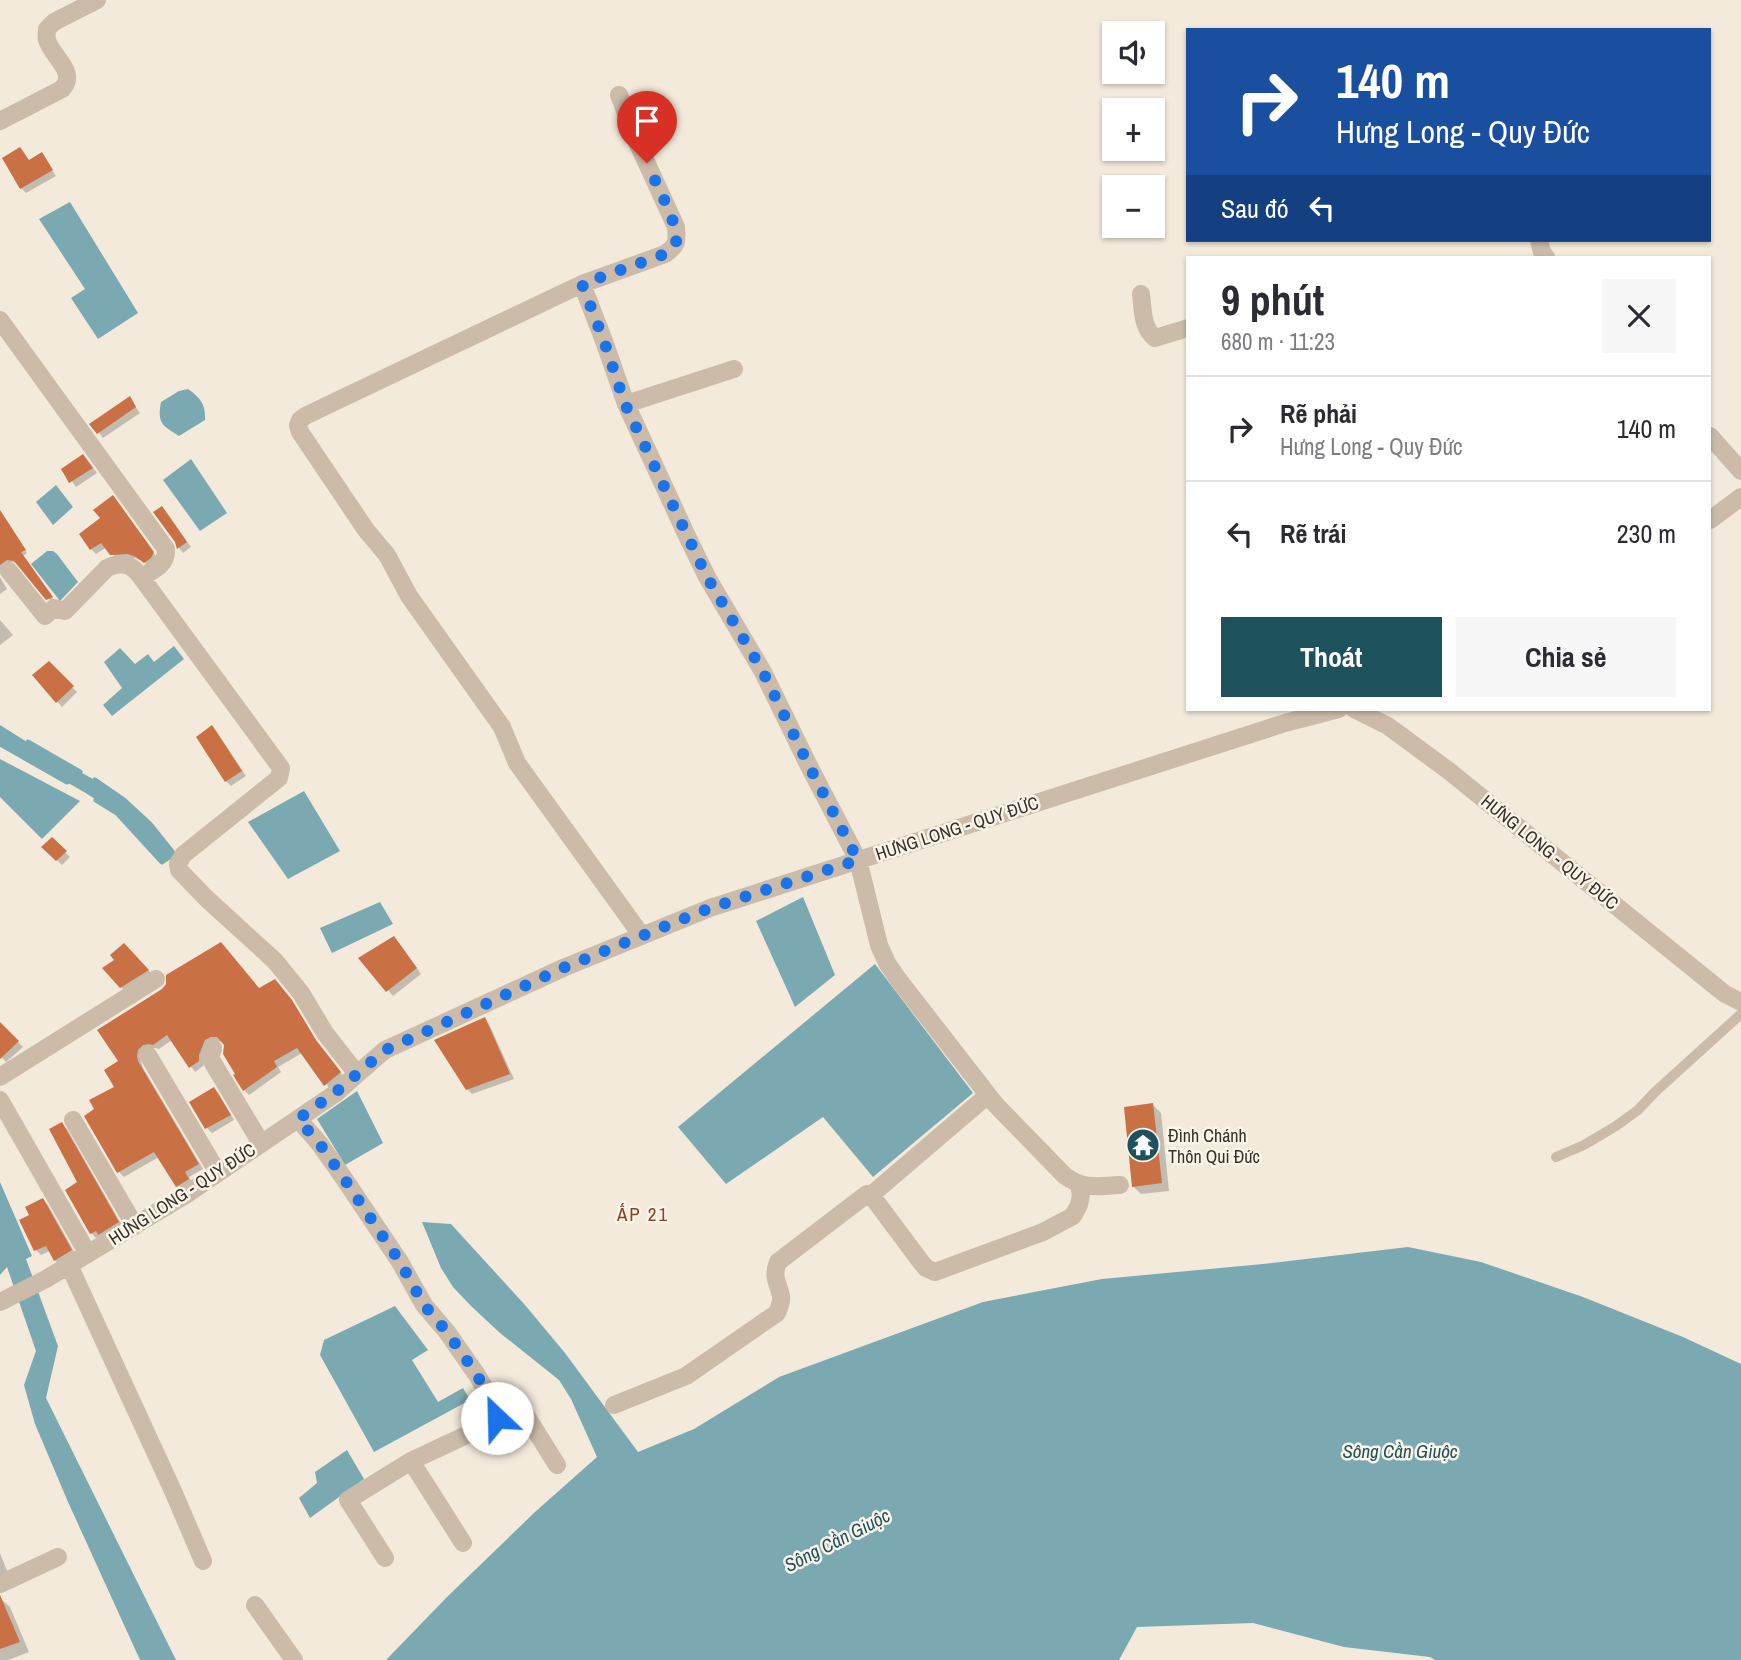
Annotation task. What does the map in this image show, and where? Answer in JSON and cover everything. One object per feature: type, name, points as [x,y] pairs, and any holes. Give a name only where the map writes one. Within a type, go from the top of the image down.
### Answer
[{"type":"street","points":[[0,121],[66,85],[69,77],[47,39],[47,29],[54,22],[97,0]]},
{"type":"street","points":[[620,95],[637,142],[676,227],[677,240],[674,247],[665,254],[582,284],[305,416],[300,419],[298,425],[300,432],[366,530],[387,555],[409,596],[502,727],[517,763],[642,936]]},
{"type":"street","points":[[582,284],[625,404],[707,577],[763,672],[858,860],[879,945],[887,963],[988,1096],[1065,1176],[1079,1185],[1119,1185]]},
{"type":"street","points":[[1141,294],[1145,326],[1155,338],[1186,329]]},
{"type":"street","points":[[0,320],[166,549],[166,558],[161,565],[142,577]]},
{"type":"street","points":[[625,404],[734,369]]},
{"type":"street","points":[[1711,437],[1741,471]]},
{"type":"street","points":[[1711,519],[1741,497]]},
{"type":"street","points":[[9,570],[45,616],[54,608],[65,611],[107,568],[122,563],[136,570],[281,768],[279,778],[183,855],[178,864],[179,870],[275,961],[301,993],[325,1032],[363,1069]]},
{"type":"street","name":"HƯNG LONG - QUY ĐỨC","points":[[0,1302],[46,1279],[187,1194],[335,1093],[385,1050],[563,968],[710,908],[1272,727],[1332,711]]},
{"type":"street","name":"HƯNG LONG - QUY ĐỨC","points":[[1358,711],[1388,726],[1449,771],[1725,994],[1741,1002]]},
{"type":"street","points":[[3,1070],[156,979]]},
{"type":"street","points":[[213,1048],[210,1058],[261,1143]]},
{"type":"street","points":[[148,1055],[218,1173]]},
{"type":"street","points":[[614,1405],[686,1376],[777,1314],[782,1298],[774,1272],[778,1262],[867,1194],[871,1195],[988,1096]]},
{"type":"street","points":[[0,1100],[88,1254]]},
{"type":"street","points":[[298,1119],[343,1177],[400,1262],[424,1305],[477,1375],[494,1406],[497,1418]]},
{"type":"street","points":[[73,1120],[135,1226]]},
{"type":"street","points":[[871,1195],[921,1262],[935,1272],[1043,1232],[1073,1216],[1081,1195],[1079,1185]]},
{"type":"street","points":[[69,1265],[203,1561]]},
{"type":"street","points":[[385,1558],[348,1500],[411,1461],[490,1424],[497,1418],[522,1409],[557,1465]]},
{"type":"street","points":[[411,1461],[463,1543]]},
{"type":"street","points":[[0,1584],[58,1557]]},
{"type":"street","points":[[256,1605],[295,1660]]},
{"type":"lane","points":[[1556,1157],[1584,1145],[1638,1110],[1741,1014]]},
{"type":"water","points":[[70,202],[138,313],[98,339],[71,298],[85,289],[39,219]]},
{"type":"water","points":[[188,389],[201,402],[205,420],[179,436],[160,420],[161,402],[179,391]]},
{"type":"water","points":[[191,459],[227,513],[200,531],[163,480]]},
{"type":"water","points":[[56,485],[73,507],[53,525],[36,502]]},
{"type":"water","points":[[47,551],[57,554],[78,582],[60,601],[31,564]]},
{"type":"water","points":[[174,646],[184,659],[112,716],[103,705],[122,688],[104,662],[120,648],[135,664],[148,654],[154,662]]},
{"type":"water","points":[[0,725],[95,780],[124,800],[150,824],[174,854],[162,862],[117,813],[0,744]]},
{"type":"water","points":[[0,759],[80,801],[42,839],[0,797]]},
{"type":"water","points":[[304,791],[340,851],[288,879],[248,822]]},
{"type":"water","points":[[803,897],[835,975],[795,1007],[756,921]]},
{"type":"water","points":[[380,902],[393,924],[332,953],[320,928]]},
{"type":"water","points":[[875,964],[973,1093],[873,1177],[823,1117],[726,1184],[678,1127]]},
{"type":"water","points":[[357,1091],[383,1143],[345,1165],[317,1119]]},
{"type":"water","points":[[0,1182],[32,1256],[26,1259],[58,1346],[46,1398],[176,1660],[140,1660],[35,1424],[24,1385],[36,1351],[7,1267],[0,1275]]},
{"type":"water","name":"Sông Cần Giuộc","points":[[422,1222],[451,1224],[565,1353],[638,1452],[694,1429],[779,1377],[983,1302],[1102,1279],[1408,1247],[1481,1262],[1583,1297],[1683,1337],[1741,1364],[1741,1660],[1435,1660],[1430,1657],[1344,1647],[1253,1623],[1137,1627],[1119,1660],[386,1660],[535,1512],[597,1457],[571,1399],[559,1380],[500,1333],[453,1287],[441,1268]]},
{"type":"water","points":[[395,1306],[428,1350],[412,1360],[438,1402],[463,1388],[470,1400],[374,1452],[320,1355],[324,1340]]},
{"type":"water","points":[[347,1450],[364,1479],[310,1518],[299,1498],[317,1483],[315,1472]]},
{"type":"building","points":[[20,147],[29,160],[42,152],[53,170],[20,189],[2,158]]},
{"type":"building","points":[[130,396],[136,407],[97,434],[89,424]]},
{"type":"building","points":[[83,454],[93,468],[69,483],[61,469]]},
{"type":"building","points":[[113,495],[154,552],[144,563],[128,554],[110,555],[101,543],[90,550],[79,534],[100,518],[93,510]]},
{"type":"building","points":[[162,506],[187,542],[177,549],[175,542],[153,512]]},
{"type":"building","points":[[0,510],[26,550],[21,552],[53,597],[46,600],[14,561],[7,560],[0,565]]},
{"type":"building","points":[[49,661],[74,686],[56,703],[32,675]]},
{"type":"building","points":[[212,725],[242,771],[225,782],[196,737]]},
{"type":"building","points":[[52,837],[67,851],[56,861],[41,847]]},
{"type":"building","points":[[394,936],[417,968],[386,992],[358,958]]},
{"type":"building","points":[[221,942],[259,988],[275,979],[341,1072],[324,1086],[297,1048],[274,1061],[277,1067],[243,1091],[223,1054],[224,1045],[217,1037],[205,1040],[199,1061],[189,1068],[167,1035],[153,1045],[143,1045],[138,1050],[138,1061],[199,1164],[185,1172],[189,1179],[176,1187],[154,1152],[117,1173],[84,1116],[94,1109],[89,1100],[114,1087],[104,1070],[118,1061],[97,1030],[162,989],[166,984],[166,975]]},
{"type":"building","points":[[124,943],[149,970],[120,988],[102,968],[114,960],[110,955]]},
{"type":"building","points":[[485,1017],[510,1074],[466,1090],[434,1040]]},
{"type":"building","points":[[0,1022],[19,1041],[0,1059]]},
{"type":"building","points":[[214,1087],[231,1115],[205,1129],[189,1102]]},
{"type":"building","name":"Đình Chánh Thôn Qui Đức","points":[[1153,1103],[1162,1183],[1132,1187],[1124,1107]]},
{"type":"building","points":[[62,1122],[119,1222],[98,1235],[96,1231],[90,1234],[65,1190],[77,1182],[49,1129]]},
{"type":"building","points":[[43,1198],[72,1250],[54,1261],[46,1246],[34,1251],[19,1220],[29,1215],[25,1207]]},
{"type":"building","points":[[0,1595],[20,1642],[0,1649]]},
{"type":"waterway","points":[[28,742],[80,772]]},
{"type":"waterway","points":[[0,744],[67,782]]},
{"type":"waterway","points":[[95,780],[124,800],[150,824],[174,854],[162,862],[117,813],[96,800]]},
{"type":"place","name":"Đình Chánh Thôn Qui Đức","points":[[1143,1145]]},
{"type":"district","name":"ẤP 21","points":[[643,1214]]},
{"type":"route","points":[[497,1418],[496,1410],[477,1375],[424,1305],[400,1262],[343,1177],[298,1119],[335,1093],[385,1050],[563,968],[710,908],[858,860],[763,672],[707,577],[625,404],[582,284],[665,254],[674,247],[677,240],[676,227],[647,163]]}]
